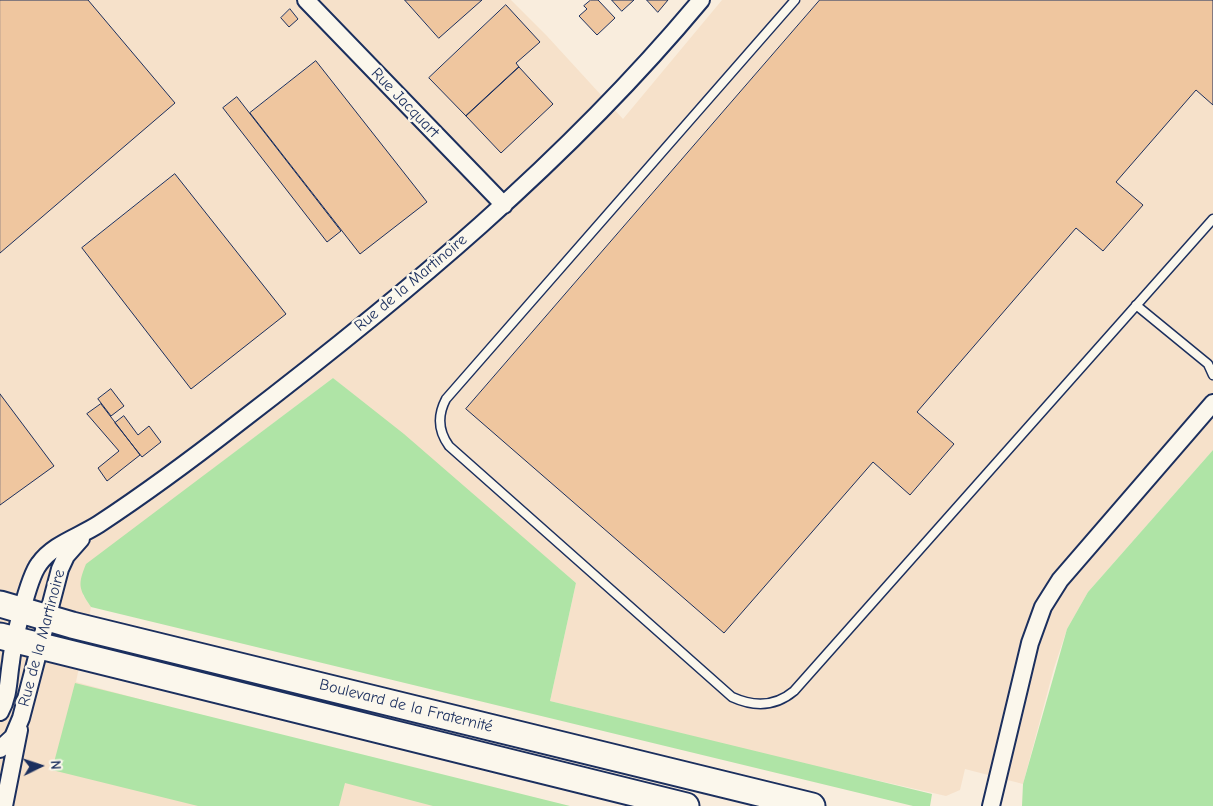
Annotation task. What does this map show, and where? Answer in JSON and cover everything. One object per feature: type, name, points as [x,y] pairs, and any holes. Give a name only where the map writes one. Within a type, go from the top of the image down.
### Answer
[{"type":"main road","name":"Boulevard de la Fraternité","points":[[12,607],[48,618],[812,806]]},
{"type":"main road","name":"Boulevard de la Fraternité","points":[[8,638],[686,806]]},
{"type":"street","name":"Rue Jacquart","points":[[306,0],[504,206]]},
{"type":"street","name":"Rue de la Martinoire","points":[[1,711],[12,607],[40,562],[57,548],[90,530],[177,470],[261,405],[504,206],[592,122],[655,55],[701,0]]},
{"type":"street","points":[[992,806],[1030,643],[1043,607],[1060,580],[1213,403]]},
{"type":"street","name":"Rue de la Martinoire","points":[[0,749],[13,737],[21,718],[62,563],[70,551],[90,530]]},
{"type":"street","points":[[4,806],[21,718]]},
{"type":"lane","points":[[795,0],[446,399],[440,414],[440,432],[449,446],[732,697],[750,704],[771,704],[794,691],[1213,219]]},
{"type":"lane","points":[[1136,305],[1208,364],[1213,374]]},
{"type":"shaded area","points":[[0,0],[511,0],[547,36],[623,119],[722,0],[1213,0],[1213,450],[1088,592],[1067,629],[1054,668],[1023,784],[965,769],[960,790],[946,796],[788,760],[550,701],[576,583],[333,378],[210,471],[83,595],[91,607],[76,682],[539,806],[0,806]]},
{"type":"green space","points":[[333,378],[404,434],[576,583],[550,701],[932,794],[930,806],[913,806],[91,607],[81,586],[86,564]]},
{"type":"green space","points":[[1213,450],[1213,806],[1022,806],[1023,784],[1067,629],[1088,592]]},
{"type":"green space","points":[[75,683],[570,806],[433,806],[345,783],[339,806],[198,806],[52,770]]},
{"type":"building","points":[[0,0],[88,0],[175,103],[0,253]]},
{"type":"building","points":[[405,0],[482,0],[439,38]]},
{"type":"building","points":[[591,0],[598,0],[615,18],[597,35],[579,16],[587,9],[584,6]]},
{"type":"building","points":[[612,0],[634,0],[622,11]]},
{"type":"building","points":[[647,0],[668,0],[658,12]]},
{"type":"building","points":[[820,0],[1213,0],[1213,105],[1196,90],[1116,182],[1143,205],[1103,251],[1076,228],[917,412],[954,444],[910,495],[873,462],[724,633],[466,409]]},
{"type":"building","points":[[506,5],[540,42],[516,63],[519,67],[466,116],[429,78]]},
{"type":"building","points":[[290,9],[298,19],[289,27],[281,18]]},
{"type":"building","points":[[316,61],[427,202],[360,254],[250,113]]},
{"type":"building","points":[[519,67],[553,104],[501,153],[466,116]]},
{"type":"building","points":[[237,97],[341,231],[327,242],[223,108]]},
{"type":"building","points":[[175,174],[286,314],[191,389],[82,248]]},
{"type":"building","points":[[111,389],[124,406],[111,416],[98,399]]},
{"type":"building","points":[[0,394],[54,466],[0,505]]},
{"type":"building","points":[[101,404],[140,455],[107,481],[98,468],[119,451],[87,414]]},
{"type":"building","points":[[124,416],[138,435],[149,426],[161,442],[142,457],[115,423]]}]
